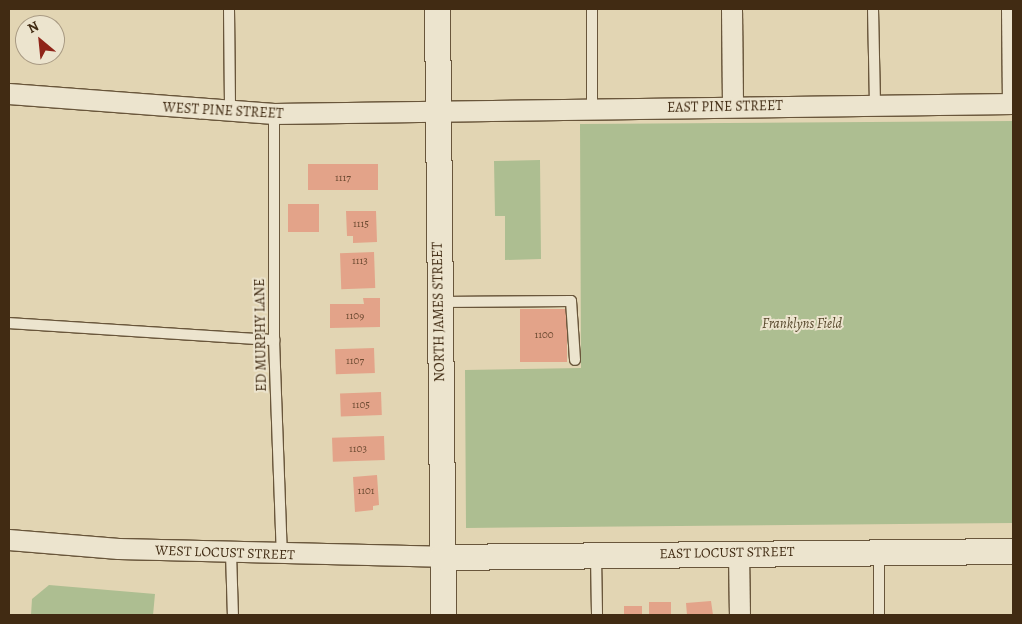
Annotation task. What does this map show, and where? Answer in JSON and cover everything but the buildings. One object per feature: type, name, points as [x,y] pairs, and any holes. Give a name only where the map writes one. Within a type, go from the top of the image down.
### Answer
[{"type":"street","name":"NORTH JAMES STREET","points":[[437,9],[443,615]]},
{"type":"street","points":[[732,9],[733,107]]},
{"type":"street","points":[[1012,9],[1013,104]]},
{"type":"street","name":"WEST PINE STREET","points":[[9,94],[230,114],[437,111]]},
{"type":"street","name":"EAST PINE STREET","points":[[437,111],[1013,104]]},
{"type":"street","name":"WEST LOCUST STREET","points":[[9,540],[119,549],[282,555],[441,557]]},
{"type":"street","name":"EAST LOCUST STREET","points":[[441,557],[1013,551]]},
{"type":"street","points":[[739,553],[740,615]]},
{"type":"lane","points":[[228,9],[230,114]]},
{"type":"lane","points":[[592,9],[592,109]]},
{"type":"lane","points":[[874,9],[875,106]]},
{"type":"lane","name":"ED MURPHY LANE","points":[[274,114],[274,340],[282,555]]},
{"type":"lane","points":[[439,302],[571,301],[574,307],[575,360]]},
{"type":"lane","points":[[9,323],[274,340]]},
{"type":"lane","points":[[878,551],[879,615]]},
{"type":"lane","points":[[231,553],[233,615]]},
{"type":"lane","points":[[596,555],[597,615]]},
{"type":"green space","name":"Franklyns Field","points":[[1013,121],[1013,523],[466,528],[465,370],[581,368],[580,124]]},
{"type":"green space","points":[[540,160],[541,259],[505,260],[505,216],[495,216],[494,161]]},
{"type":"green space","points":[[49,585],[155,594],[153,615],[31,615],[32,599]]}]
